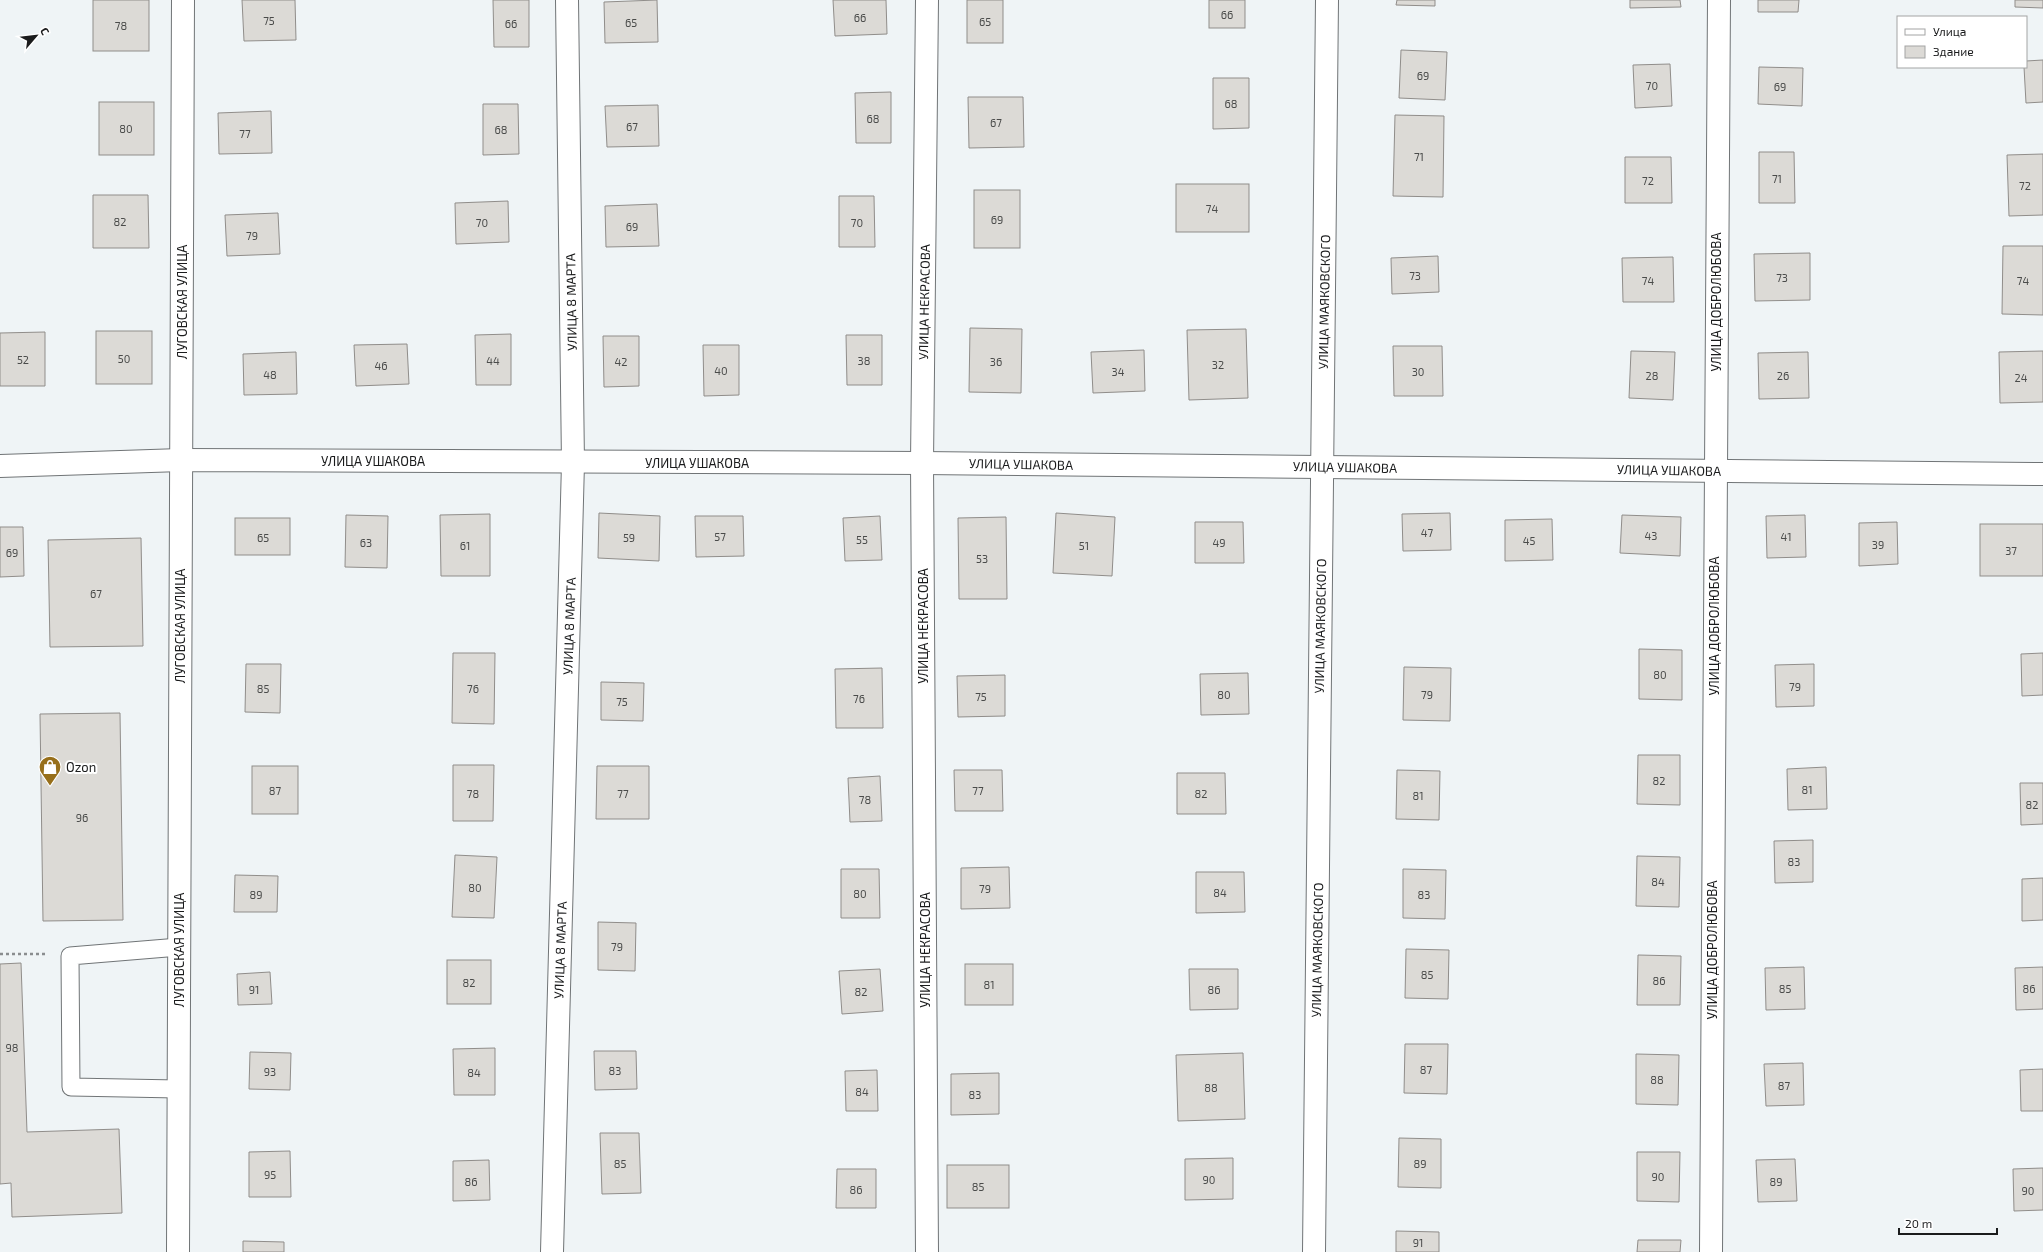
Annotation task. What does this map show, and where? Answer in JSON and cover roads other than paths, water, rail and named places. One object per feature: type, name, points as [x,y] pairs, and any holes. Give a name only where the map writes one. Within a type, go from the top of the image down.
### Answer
[{"type":"street","name":"ЛУГОВСКАЯ УЛИЦА","points":[[178,1252],[184,0]]},
{"type":"street","name":"УЛИЦА 8 МАРТА","points":[[552,1252],[573,463],[567,0]]},
{"type":"street","name":"УЛИЦА НЕКРАСОВА","points":[[927,0],[922,463],[927,1252]]},
{"type":"street","name":"УЛИЦА МАЯКОВСКОГО","points":[[1314,1252],[1327,0]]},
{"type":"street","name":"УЛИЦА ДОБРОЛЮБОВА","points":[[1711,1252],[1719,0]]},
{"type":"street","name":"УЛИЦА УШАКОВА","points":[[0,466],[181,460],[1322,466],[2043,474]]},
{"type":"lane","points":[[178,1089],[71,1087],[70,956],[179,947]]},
{"type":"place","name":"Ozon","points":[[50,786]]}]
